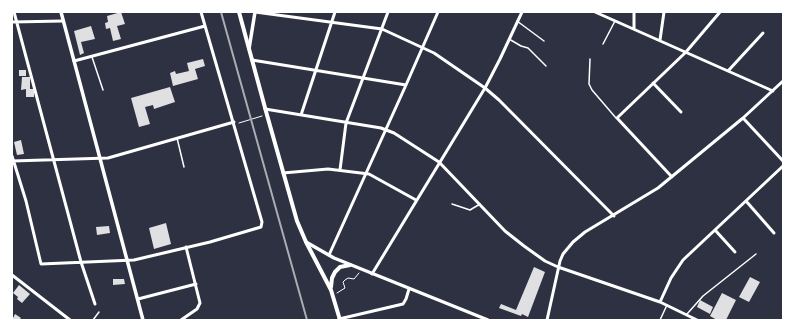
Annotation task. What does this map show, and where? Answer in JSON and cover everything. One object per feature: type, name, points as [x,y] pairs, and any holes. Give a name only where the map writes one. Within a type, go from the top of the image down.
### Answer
[{"type":"main road","points":[[239,12],[297,221],[306,242],[331,290],[340,319]]},
{"type":"main road","points":[[331,290],[332,278],[335,272],[340,267],[350,265]]},
{"type":"street","points":[[14,12],[81,262],[95,304]]},
{"type":"street","points":[[61,12],[143,320]]},
{"type":"street","points":[[12,156],[29,214],[41,264],[128,261],[258,229],[262,226],[234,122],[201,12]]},
{"type":"street","points":[[249,50],[255,12],[382,29],[423,47],[442,58],[485,88],[506,107],[614,216]]},
{"type":"street","points":[[301,115],[335,12]]},
{"type":"street","points":[[340,170],[346,123],[388,12]]},
{"type":"street","points":[[329,255],[438,12]]},
{"type":"street","points":[[372,274],[485,88],[522,12]]},
{"type":"street","points":[[596,12],[773,91]]},
{"type":"street","points":[[634,12],[634,29]]},
{"type":"street","points":[[660,40],[664,12]]},
{"type":"street","points":[[672,177],[617,118],[686,52],[720,12]]},
{"type":"street","points":[[12,22],[63,21]]},
{"type":"street","points":[[74,61],[205,26]]},
{"type":"street","points":[[728,71],[763,33]]},
{"type":"street","points":[[252,60],[406,85]]},
{"type":"street","points":[[547,320],[558,267],[563,254],[577,238],[651,193],[672,177],[743,118],[783,81]]},
{"type":"street","points":[[654,83],[681,112]]},
{"type":"street","points":[[265,109],[386,130],[398,135],[439,162],[518,242],[545,261],[558,267],[660,302],[698,320]]},
{"type":"street","points":[[743,118],[783,161]]},
{"type":"street","points":[[13,161],[108,158],[234,122]]},
{"type":"street","points":[[660,302],[670,278],[678,266],[783,166]]},
{"type":"street","points":[[283,173],[340,170],[366,174],[373,176],[416,200]]},
{"type":"street","points":[[746,201],[774,234]]},
{"type":"street","points":[[715,230],[735,252]]},
{"type":"street","points":[[306,242],[350,265],[488,320]]},
{"type":"street","points":[[181,320],[197,309],[200,305],[186,247]]},
{"type":"street","points":[[12,274],[70,320]]},
{"type":"street","points":[[138,299],[196,284]]},
{"type":"street","points":[[340,319],[403,304],[409,288]]},
{"type":"lane","points":[[603,44],[616,21]]},
{"type":"lane","points":[[517,22],[544,41]]},
{"type":"lane","points":[[509,39],[520,46],[528,48],[546,66]]},
{"type":"lane","points":[[92,56],[103,90]]},
{"type":"lane","points":[[590,60],[589,84],[592,90],[617,118]]},
{"type":"lane","points":[[177,138],[184,167]]},
{"type":"lane","points":[[452,204],[470,210],[480,204]]},
{"type":"lane","points":[[687,314],[703,296],[756,254]]},
{"type":"lane","points":[[660,320],[667,305]]},
{"type":"lane","points":[[93,320],[99,312]]},
{"type":"path","points":[[234,122],[242,123],[267,115]]},
{"type":"path","points":[[333,295],[345,288],[343,282],[345,280],[348,278],[354,279],[362,270]]},
{"type":"building","points":[[121,12],[125,24],[117,26],[121,39],[113,41],[110,28],[106,29],[105,23],[108,22],[107,16]]},
{"type":"building","points":[[91,26],[95,39],[81,42],[84,53],[80,55],[74,31]]},
{"type":"building","points":[[203,59],[205,66],[195,69],[198,79],[173,86],[170,73],[175,71],[176,74],[189,71],[187,63]]},
{"type":"building","points":[[19,70],[26,70],[26,76],[19,76]]},
{"type":"building","points":[[22,77],[30,77],[30,89],[34,89],[34,97],[26,97],[26,89],[21,90]]},
{"type":"building","points":[[170,87],[175,102],[154,109],[153,105],[145,107],[150,124],[139,127],[131,98]]},
{"type":"building","points":[[21,140],[24,154],[17,155],[14,142]]},
{"type":"building","points":[[166,223],[171,244],[154,249],[149,228]]},
{"type":"building","points":[[109,226],[110,233],[97,235],[96,227]]},
{"type":"building","points":[[534,267],[545,272],[528,317],[499,308],[501,304],[516,310]]},
{"type":"building","points":[[750,277],[760,282],[749,302],[739,297]]},
{"type":"building","points":[[113,279],[124,279],[125,284],[113,285]]},
{"type":"building","points":[[19,285],[30,294],[22,303],[13,293]]},
{"type":"building","points":[[722,293],[736,300],[726,320],[717,320],[710,316]]},
{"type":"building","points":[[700,300],[713,307],[710,314],[697,307]]},
{"type":"building","points":[[15,314],[21,318],[19,320],[12,320]]},
{"type":"railway","points":[[221,12],[307,320]]}]
